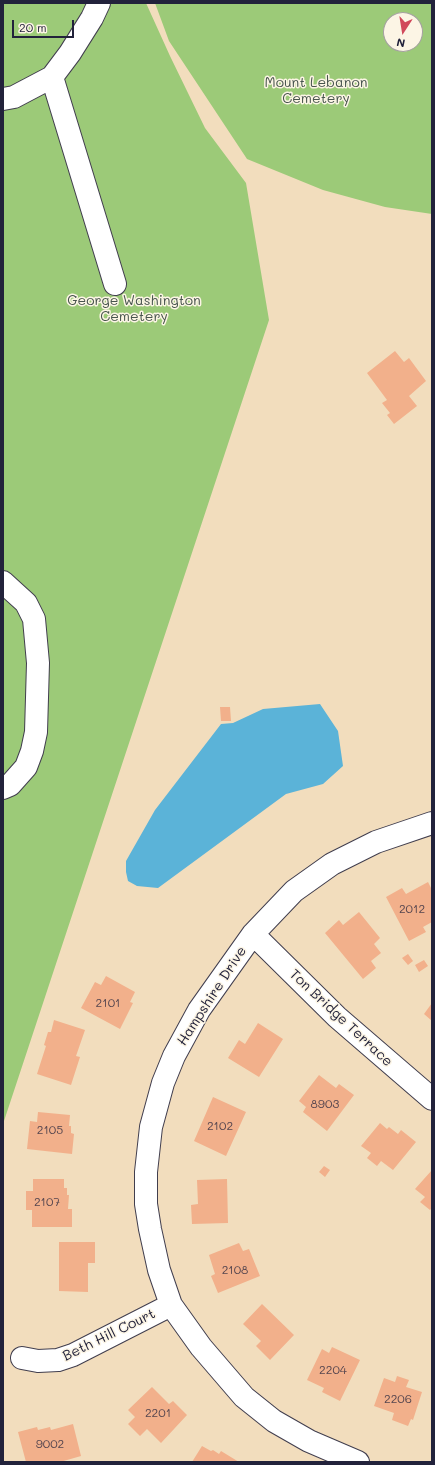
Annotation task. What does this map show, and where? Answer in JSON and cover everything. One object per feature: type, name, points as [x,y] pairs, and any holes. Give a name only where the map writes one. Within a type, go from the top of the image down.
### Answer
[{"type":"street","points":[[3,99],[14,97],[52,77],[70,53],[92,18],[99,3]]},
{"type":"street","points":[[52,77],[115,284]]},
{"type":"street","points":[[3,582],[26,604],[34,619],[38,663],[36,732],[32,751],[26,767],[10,785],[3,788]]},
{"type":"street","name":"Hampshire Drive","points":[[358,1462],[309,1440],[274,1421],[256,1408],[228,1380],[200,1347],[171,1305],[159,1270],[146,1204],[146,1172],[151,1127],[163,1083],[174,1056],[199,1010],[253,934],[294,891],[332,864],[376,842],[432,823]]},
{"type":"street","name":"Ton Bridge Terrace","points":[[253,934],[337,1018],[432,1099]]},
{"type":"street","name":"Beth Hill Court","points":[[22,1358],[38,1361],[58,1360],[73,1355],[171,1305]]},
{"type":"green space","name":"George Washington Cemetery","points":[[3,3],[146,3],[205,128],[246,183],[269,320],[3,1124]]},
{"type":"green space","name":"Mount Lebanon Cemetery","points":[[155,3],[432,3],[432,214],[385,207],[323,190],[247,159],[169,41]]},
{"type":"water","points":[[320,704],[338,731],[343,766],[323,784],[286,794],[158,888],[137,886],[128,881],[126,861],[155,810],[221,724],[233,723],[263,709]]},
{"type":"building","points":[[395,351],[404,362],[409,358],[426,381],[409,396],[417,406],[394,424],[387,415],[390,413],[382,403],[387,400],[367,373]]},
{"type":"building","points":[[220,707],[230,707],[231,721],[221,721]]},
{"type":"building","points":[[428,882],[432,890],[432,922],[423,927],[426,932],[409,941],[386,897],[402,888],[406,894]]},
{"type":"building","points":[[359,912],[380,938],[374,944],[381,953],[371,961],[376,968],[363,979],[325,933],[339,920],[343,925]]},
{"type":"building","points":[[408,954],[413,961],[408,965],[402,958]]},
{"type":"building","points":[[424,960],[428,966],[419,972],[415,965]]},
{"type":"building","points":[[106,976],[135,992],[130,1002],[133,1003],[120,1029],[81,1008],[95,982],[101,985]]},
{"type":"building","points":[[432,1003],[432,1021],[424,1014]]},
{"type":"building","points":[[54,1020],[85,1030],[76,1056],[80,1057],[71,1085],[37,1074],[46,1046],[44,1045],[48,1032],[51,1032]]},
{"type":"building","points":[[258,1023],[283,1039],[259,1077],[228,1058],[239,1040],[245,1044]]},
{"type":"building","points":[[319,1075],[336,1088],[339,1084],[354,1095],[327,1131],[303,1112],[306,1107],[299,1101]]},
{"type":"building","points":[[213,1097],[246,1112],[226,1156],[194,1141]]},
{"type":"building","points":[[38,1112],[70,1115],[69,1126],[71,1126],[71,1133],[74,1134],[72,1154],[27,1149],[30,1121],[37,1122]]},
{"type":"building","points":[[380,1123],[387,1129],[389,1127],[398,1134],[401,1130],[416,1142],[393,1170],[381,1161],[377,1166],[367,1158],[371,1153],[361,1146]]},
{"type":"building","points":[[324,1166],[330,1170],[325,1177],[319,1172]]},
{"type":"building","points":[[432,1170],[432,1208],[430,1210],[420,1202],[425,1197],[415,1189]]},
{"type":"building","points":[[33,1179],[64,1179],[64,1188],[67,1188],[67,1195],[69,1195],[68,1209],[72,1209],[72,1227],[32,1227],[32,1210],[26,1210],[26,1191],[33,1191]]},
{"type":"building","points":[[227,1179],[228,1223],[192,1224],[191,1205],[198,1204],[197,1180]]},
{"type":"building","points":[[59,1242],[95,1242],[95,1263],[88,1263],[88,1292],[59,1291]]},
{"type":"building","points":[[239,1243],[243,1251],[249,1249],[260,1276],[218,1293],[211,1276],[215,1274],[209,1255]]},
{"type":"building","points":[[262,1304],[294,1335],[270,1360],[256,1346],[261,1341],[243,1324]]},
{"type":"building","points":[[332,1347],[360,1360],[340,1401],[322,1392],[324,1388],[307,1380],[322,1349],[329,1353]]},
{"type":"building","points":[[397,1376],[409,1380],[406,1387],[422,1392],[413,1420],[411,1419],[408,1426],[392,1420],[394,1413],[374,1406],[384,1378],[395,1382]]},
{"type":"building","points":[[152,1387],[169,1404],[173,1401],[187,1415],[161,1443],[147,1429],[140,1436],[128,1424],[135,1417],[128,1410]]},
{"type":"building","points":[[73,1424],[81,1456],[60,1462],[26,1462],[18,1432],[37,1427],[38,1430],[50,1427],[51,1430]]},
{"type":"building","points":[[202,1446],[219,1454],[221,1451],[239,1462],[192,1462]]}]
